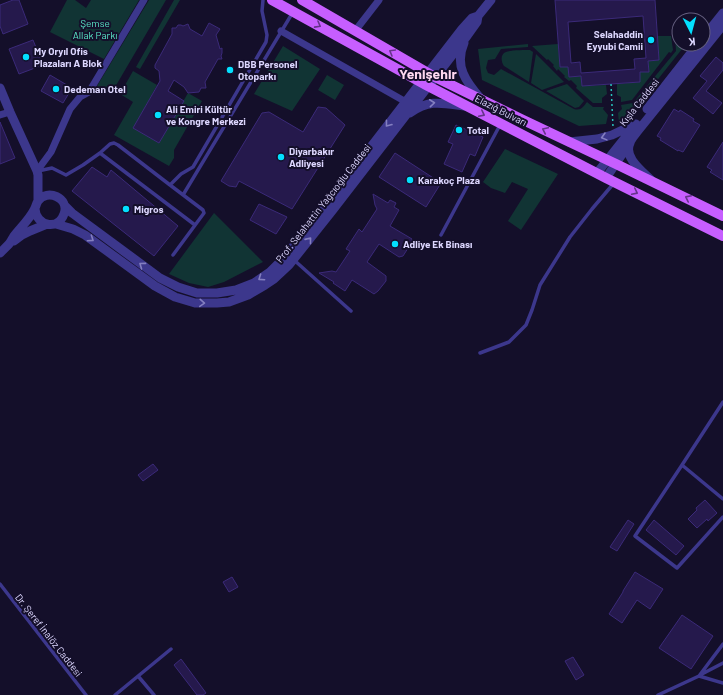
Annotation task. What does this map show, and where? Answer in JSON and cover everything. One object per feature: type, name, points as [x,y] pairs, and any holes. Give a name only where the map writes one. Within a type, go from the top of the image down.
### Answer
[{"type":"main road","name":"Elazığ Bulvarı","points":[[272,0],[424,84],[606,178],[723,236]]},
{"type":"main road","name":"Elazığ Bulvarı","points":[[302,0],[431,75],[723,216]]},
{"type":"street","points":[[51,224],[43,223],[35,213],[37,205],[38,173],[51,152],[70,109],[80,97],[89,92],[144,0]]},
{"type":"street","points":[[355,31],[379,0]]},
{"type":"street","points":[[431,75],[467,36],[477,22],[478,16],[491,0]]},
{"type":"street","points":[[711,28],[723,12]]},
{"type":"street","points":[[424,84],[462,29],[472,18],[478,16]]},
{"type":"street","points":[[612,162],[629,144],[723,25]]},
{"type":"street","points":[[281,31],[406,102]]},
{"type":"street","points":[[467,36],[461,56],[462,70],[470,86],[482,100]]},
{"type":"street","name":"Kışla Caddesi","points":[[606,178],[612,162],[636,124],[692,52]]},
{"type":"street","name":"Prof. Selahattin Yağcıoğlu Caddesi","points":[[65,206],[84,222],[169,283],[182,289],[197,292],[217,293],[236,290],[262,278],[283,259],[406,102],[424,84]]},
{"type":"street","name":"Prof. Selahattin Yağcıoğlu Caddesi","points":[[51,224],[73,229],[85,235],[164,292],[175,297],[206,304],[238,299],[265,286],[282,272],[293,260],[402,119],[424,84]]},
{"type":"street","points":[[0,88],[38,173],[53,195],[61,199],[65,206],[65,211],[62,218],[51,224],[22,235],[9,244],[0,253]]},
{"type":"street","points":[[402,119],[429,103],[467,106]]},
{"type":"street","points":[[0,115],[10,112]]},
{"type":"street","points":[[569,142],[598,139],[612,135],[636,124]]},
{"type":"street","points":[[629,144],[629,154],[632,160],[652,181]]},
{"type":"street","points":[[9,244],[45,196],[53,195]]},
{"type":"lane","points":[[170,185],[181,174],[193,167],[266,42],[267,35],[262,11],[263,0]]},
{"type":"lane","points":[[183,195],[281,31],[294,12]]},
{"type":"lane","points":[[440,235],[501,124]]},
{"type":"lane","points":[[38,173],[52,168],[66,175],[83,166],[110,144],[114,143],[118,145],[203,210],[204,213],[173,255]]},
{"type":"lane","points":[[100,153],[195,225]]},
{"type":"lane","points":[[480,353],[509,342],[526,325],[540,285],[570,237],[592,209],[606,178]]},
{"type":"lane","points":[[293,260],[351,311]]},
{"type":"lane","points":[[722,405],[635,536],[677,568],[723,517]]},
{"type":"lane","points":[[682,465],[723,499]]},
{"type":"lane","name":"Dr. Şeref İnalöz Caddesi","points":[[0,584],[86,695]]},
{"type":"lane","points":[[699,676],[723,644]]},
{"type":"lane","points":[[115,695],[170,649]]},
{"type":"lane","points":[[658,695],[665,694],[723,663]]},
{"type":"lane","points":[[138,676],[154,695]]},
{"type":"lane","points":[[699,676],[723,683]]},
{"type":"path","points":[[611,84],[613,130]]},
{"type":"green space","name":"Şemse Allak Parkı","points":[[67,0],[75,0],[86,8],[91,0],[139,0],[104,59],[50,32]]},
{"type":"green space","points":[[149,0],[166,0],[111,94],[97,86]]},
{"type":"green space","points":[[174,0],[180,0],[140,69],[136,67]]},
{"type":"green space","points":[[657,36],[671,36],[671,53],[669,52],[632,100],[621,102],[621,97],[617,95],[617,84],[640,82],[640,72],[649,71],[648,61],[659,60]]},
{"type":"green space","points":[[528,44],[528,47],[501,49],[495,59],[488,60],[486,68],[488,73],[494,75],[501,69],[574,109],[580,109],[587,102],[593,107],[604,107],[603,109],[608,115],[606,124],[579,126],[482,80],[478,49]]},
{"type":"green space","points":[[558,44],[560,67],[568,67],[569,77],[581,76],[582,86],[606,85],[607,94],[602,98],[602,103],[593,103],[576,88],[577,86],[571,80],[569,81],[564,77],[565,76],[558,69],[557,71],[548,59],[547,60],[532,46]]},
{"type":"green space","points":[[283,46],[320,69],[292,111],[254,94]]},
{"type":"green space","points":[[530,50],[533,52],[529,82],[504,66],[502,58],[503,54],[508,51]]},
{"type":"green space","points":[[675,52],[680,52],[624,122],[619,123],[618,113],[622,109],[621,105],[633,103]]},
{"type":"green space","points":[[536,54],[564,82],[542,90],[531,83]]},
{"type":"green space","points":[[133,71],[157,85],[134,128],[159,143],[188,93],[202,101],[174,150],[174,158],[169,166],[114,135],[133,102],[120,94]]},
{"type":"green space","points":[[327,75],[344,85],[335,100],[318,90]]},
{"type":"green space","points":[[567,84],[584,101],[579,107],[575,108],[546,91]]},
{"type":"green space","points":[[505,149],[558,174],[521,230],[508,221],[528,189],[512,182],[505,193],[491,188],[483,182]]},
{"type":"green space","points":[[214,213],[263,262],[224,282],[208,287],[189,283],[169,274]]},
{"type":"building","points":[[13,0],[19,0],[28,24],[3,34],[0,26],[0,5]]},
{"type":"building","name":"Selahaddin Eyyubi Camii","points":[[555,0],[655,0],[659,60],[648,61],[649,72],[640,72],[640,82],[582,86],[581,76],[569,77],[568,67],[560,67]],"holes":[[[643,16],[646,58],[634,59],[635,69],[581,73],[580,62],[571,63],[568,22]]]},
{"type":"building","points":[[209,23],[220,29],[216,35],[220,49],[222,48],[222,59],[218,59],[205,82],[206,88],[201,88],[199,92],[188,93],[184,87],[174,80],[168,91],[184,101],[159,143],[133,128],[160,81],[159,71],[155,68],[155,65],[172,34],[172,28],[176,28],[178,25],[183,26],[188,24],[190,29],[202,36]]},
{"type":"building","name":"My Oryıl Ofis Plazaları A Blok","points":[[33,40],[43,65],[19,74],[9,49]]},
{"type":"building","points":[[716,57],[723,63],[723,70],[706,91],[722,103],[713,114],[693,98],[707,81],[700,76]]},
{"type":"building","name":"Dedeman Otel","points":[[50,75],[72,88],[63,103],[41,91]]},
{"type":"building","name":"Diyarbakır Adliyesi","points":[[318,107],[326,108],[345,125],[292,209],[239,181],[236,187],[229,186],[221,181],[262,113],[269,112],[303,132]]},
{"type":"building","points":[[674,109],[679,112],[680,110],[700,125],[683,152],[678,151],[660,140],[661,138],[657,136]]},
{"type":"building","points":[[0,122],[15,158],[0,164]]},
{"type":"building","points":[[456,125],[483,137],[475,156],[470,154],[462,172],[444,164],[453,144],[448,142]]},
{"type":"building","points":[[723,142],[723,180],[710,172],[712,170],[707,167]]},
{"type":"building","name":"Karakoç Plaza","points":[[395,153],[441,183],[426,207],[379,177]]},
{"type":"building","name":"Migros","points":[[92,167],[107,177],[111,170],[178,226],[154,256],[72,191]]},
{"type":"building","name":"Adliye Ek Binası","points":[[373,194],[388,203],[390,200],[396,203],[394,207],[399,210],[390,226],[412,239],[403,256],[399,257],[379,244],[367,262],[386,276],[386,281],[378,291],[374,294],[352,280],[345,291],[319,273],[332,271],[336,272],[350,251],[346,249],[359,229],[362,232],[377,209]]},
{"type":"building","points":[[259,204],[287,217],[276,234],[250,220]]},
{"type":"building","points":[[153,464],[158,470],[143,481],[138,475]]},
{"type":"building","points":[[705,500],[717,513],[697,528],[688,519],[697,510],[696,508]]},
{"type":"building","points":[[628,520],[634,524],[617,551],[610,547]]},
{"type":"building","points":[[654,520],[684,546],[676,555],[646,530]]},
{"type":"building","points":[[635,572],[663,589],[650,609],[637,600],[622,623],[609,614]]},
{"type":"building","points":[[232,577],[238,587],[229,592],[223,582]]},
{"type":"building","points":[[682,615],[713,636],[691,669],[659,648]]},
{"type":"building","points":[[573,657],[584,675],[576,680],[565,661]]},
{"type":"building","points":[[181,659],[206,693],[203,695],[197,695],[174,665]]},
{"type":"place","name":"Selahaddin Eyyubi Camii","points":[[651,40]]},
{"type":"place","name":"My Oryıl Ofis Plazaları A Blok","points":[[26,57]]},
{"type":"place","name":"DBB Personel Otoparkı","points":[[230,70]]},
{"type":"place","name":"Dedeman Otel","points":[[56,89]]},
{"type":"place","name":"Ali Emiri Kültür ve Kongre Merkezi","points":[[158,115]]},
{"type":"place","name":"Total","points":[[459,130]]},
{"type":"place","name":"Diyarbakır Adliyesi","points":[[281,157]]},
{"type":"place","name":"Karakoç Plaza","points":[[410,180]]},
{"type":"place","name":"Migros","points":[[126,209]]},
{"type":"place","name":"Adliye Ek Binası","points":[[395,244]]},
{"type":"district","name":"Yenişehir","points":[[428,74]]}]
